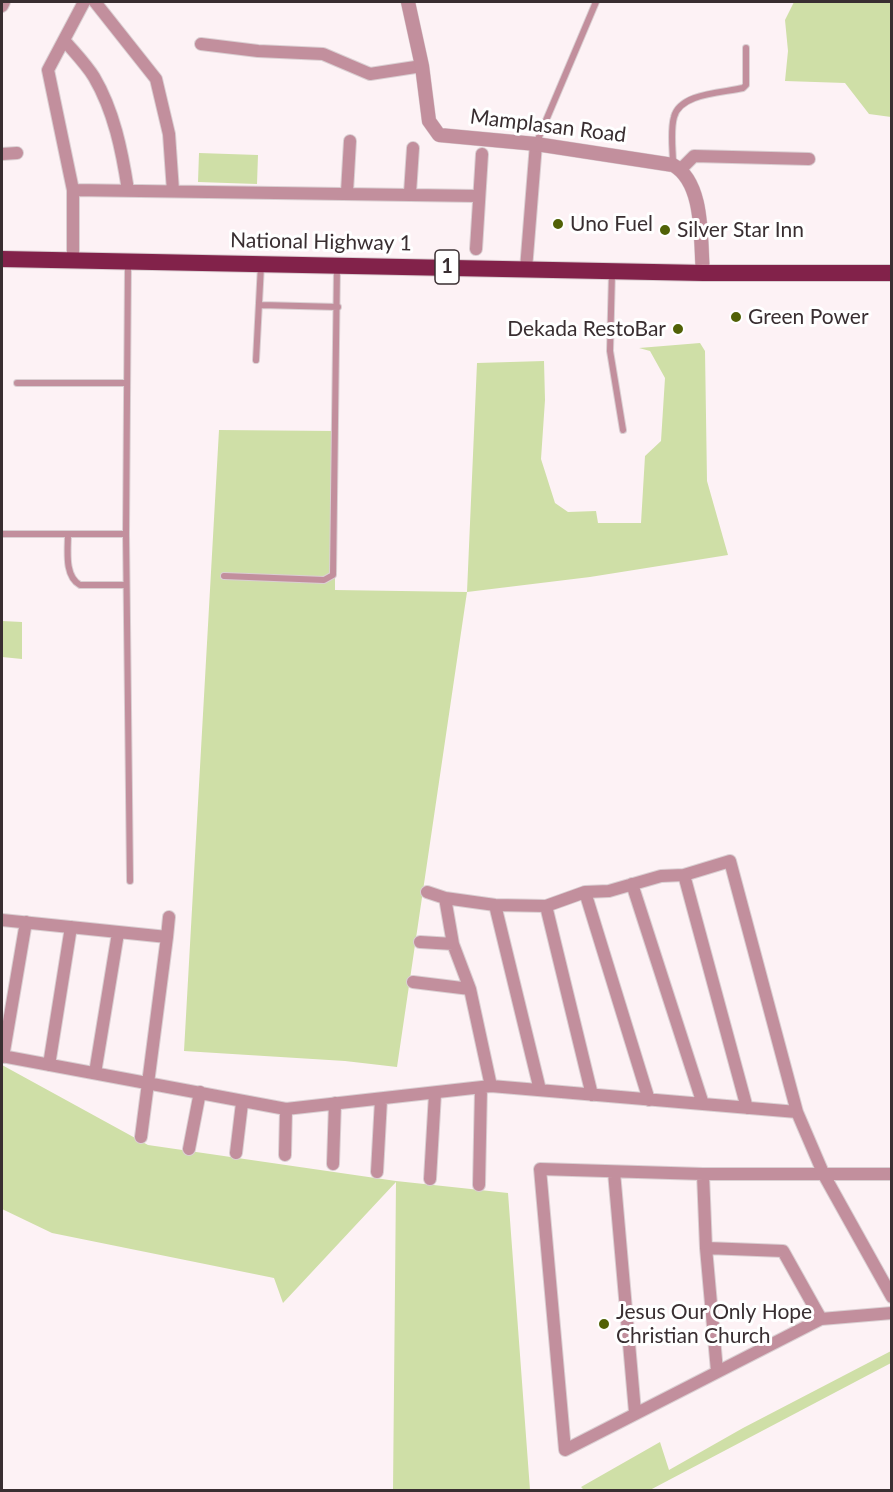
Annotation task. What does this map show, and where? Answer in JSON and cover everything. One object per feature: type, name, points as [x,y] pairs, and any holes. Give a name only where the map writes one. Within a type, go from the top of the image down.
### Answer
[{"type":"highway","name":"National Highway 1","points":[[2,259],[703,273],[891,273]]},
{"type":"street","points":[[2,6],[4,2]]},
{"type":"street","points":[[73,261],[73,190],[48,70],[84,2]]},
{"type":"street","points":[[95,2],[156,79],[169,134],[173,191]]},
{"type":"street","name":"Mamplasan Road","points":[[408,2],[422,66],[429,121],[439,135],[536,144],[677,167]]},
{"type":"street","points":[[64,40],[93,77],[110,111],[121,149],[128,190]]},
{"type":"street","points":[[201,44],[258,51],[322,54],[370,74],[422,66]]},
{"type":"street","points":[[347,192],[350,141]]},
{"type":"street","points":[[526,269],[536,144]]},
{"type":"street","points":[[410,193],[413,148]]},
{"type":"street","points":[[2,154],[18,153]]},
{"type":"street","points":[[476,249],[482,154]]},
{"type":"street","points":[[703,273],[694,195],[677,167],[694,156],[809,159]]},
{"type":"street","points":[[73,190],[347,192],[478,196]]},
{"type":"street","points":[[427,892],[445,898],[495,905],[546,906],[585,892],[609,891],[661,876],[684,875],[730,861],[797,1112],[824,1175],[891,1297]]},
{"type":"street","points":[[684,875],[747,1108]]},
{"type":"street","points":[[632,884],[703,1104]]},
{"type":"street","points":[[585,892],[649,1100]]},
{"type":"street","points":[[445,898],[453,944],[470,989],[486,1087],[479,1185]]},
{"type":"street","points":[[495,905],[540,1090]]},
{"type":"street","points":[[546,906],[592,1095]]},
{"type":"street","points":[[141,1137],[169,917]]},
{"type":"street","points":[[2,920],[166,937]]},
{"type":"street","points":[[26,922],[2,1056],[200,1092],[242,1103],[286,1109],[486,1087],[797,1112]]},
{"type":"street","points":[[49,1065],[71,927]]},
{"type":"street","points":[[95,1073],[118,933]]},
{"type":"street","points":[[420,942],[453,944]]},
{"type":"street","points":[[413,982],[470,989]]},
{"type":"street","points":[[189,1149],[200,1092]]},
{"type":"street","points":[[430,1179],[435,1094]]},
{"type":"street","points":[[376,1172],[381,1100]]},
{"type":"street","points":[[236,1153],[242,1103]]},
{"type":"street","points":[[333,1164],[335,1103]]},
{"type":"street","points":[[285,1155],[286,1109]]},
{"type":"street","points":[[891,1174],[703,1174],[540,1169],[565,1450],[635,1412],[821,1319],[891,1313]]},
{"type":"street","points":[[614,1172],[635,1412]]},
{"type":"street","points":[[703,1174],[706,1248],[717,1371]]},
{"type":"street","points":[[706,1248],[783,1251],[821,1319]]},
{"type":"lane","points":[[536,144],[596,2]]},
{"type":"lane","points":[[677,167],[673,118],[678,109],[686,100],[743,88],[746,85],[746,48]]},
{"type":"lane","points":[[128,262],[126,585],[130,881]]},
{"type":"lane","points":[[256,360],[261,305],[261,264]]},
{"type":"lane","points":[[224,576],[324,580],[333,575],[337,265]]},
{"type":"lane","points":[[612,271],[610,351],[623,430]]},
{"type":"lane","points":[[261,305],[338,307]]},
{"type":"lane","points":[[17,383],[126,383]]},
{"type":"lane","points":[[2,534],[126,534]]},
{"type":"lane","points":[[68,534],[70,575],[74,582],[80,585],[126,585]]},
{"type":"green space","points":[[794,2],[891,2],[891,117],[869,114],[845,83],[785,81],[788,51],[785,20]]},
{"type":"green space","points":[[199,153],[258,155],[257,184],[198,182]]},
{"type":"green space","points":[[700,343],[705,351],[707,481],[728,555],[590,577],[467,592],[477,363],[544,361],[545,400],[541,459],[555,503],[568,512],[596,511],[598,523],[641,523],[645,456],[661,441],[665,378],[650,351],[639,348]]},
{"type":"green space","points":[[219,430],[335,431],[335,590],[467,592],[397,1067],[345,1061],[184,1051]]},
{"type":"green space","points":[[2,621],[22,622],[22,659],[2,657]]},
{"type":"green space","points":[[2,1065],[148,1145],[396,1181],[508,1193],[530,1490],[393,1490],[396,1182],[283,1303],[274,1278],[52,1233],[2,1209]]},
{"type":"green space","points":[[891,1351],[891,1363],[650,1490],[584,1490],[581,1487],[660,1442],[669,1470],[743,1428]]},
{"type":"place","name":"Uno Fuel","points":[[558,224]]},
{"type":"place","name":"Silver Star Inn","points":[[665,230]]},
{"type":"place","name":"Green Power","points":[[736,317]]},
{"type":"place","name":"Dekada RestoBar","points":[[678,329]]},
{"type":"place","name":"Jesus Our Only Hope Christian Church","points":[[604,1324]]}]
